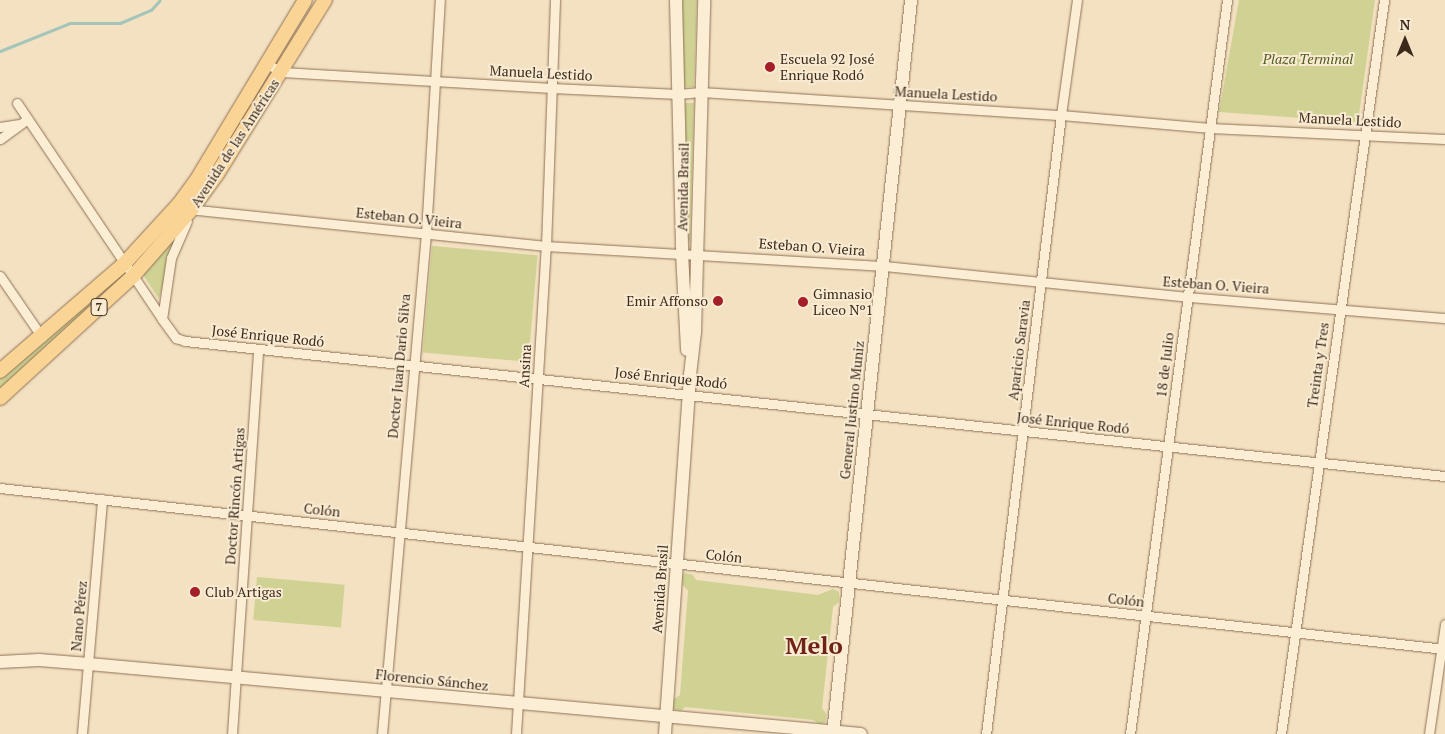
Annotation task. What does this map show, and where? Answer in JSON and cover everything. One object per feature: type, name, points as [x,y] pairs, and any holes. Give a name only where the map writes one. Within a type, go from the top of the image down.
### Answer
[{"type":"main road","name":"Avenida de las Américas","points":[[0,398],[133,276],[185,207],[199,176],[305,0]]},
{"type":"main road","name":"Avenida de las Américas","points":[[0,371],[42,337],[124,264],[217,174],[325,0]]},
{"type":"street","name":"Doctor Juan Dario Silva","points":[[382,734],[426,233],[440,0]]},
{"type":"street","name":"Ansina","points":[[516,734],[546,246],[555,0]]},
{"type":"street","name":"Avenida Brasil","points":[[676,0],[682,253],[690,375]]},
{"type":"street","name":"Avenida Brasil","points":[[665,734],[690,375],[695,332],[704,0]]},
{"type":"street","name":"General Justino Muniz","points":[[833,733],[911,0]]},
{"type":"street","name":"Aparicio Saravia","points":[[986,734],[1060,115],[1077,0]]},
{"type":"street","name":"18 de Julio","points":[[1130,734],[1147,616],[1226,0]]},
{"type":"street","name":"Treinta y Tres","points":[[1281,734],[1384,0]]},
{"type":"street","name":"Manuela Lestido","points":[[267,64],[282,72],[434,82],[678,94],[701,92],[1060,115],[1209,128],[1445,139]]},
{"type":"street","name":"José Enrique Rodó","points":[[17,103],[24,122],[162,319],[176,338],[185,341],[1445,476]]},
{"type":"street","points":[[0,127],[24,122]]},
{"type":"street","points":[[0,138],[24,122]]},
{"type":"street","name":"Esteban O. Vieira","points":[[185,207],[546,246],[697,253],[884,266],[1188,297],[1445,318]]},
{"type":"street","points":[[162,319],[164,293],[171,258],[185,207]]},
{"type":"street","points":[[0,276],[42,337]]},
{"type":"street","name":"Doctor Rincón Artigas","points":[[232,734],[258,349]]},
{"type":"street","name":"Colón","points":[[0,488],[1002,602],[1443,649]]},
{"type":"street","name":"Nano Pérez","points":[[82,734],[102,499]]},
{"type":"street","points":[[1429,734],[1443,649],[1445,624]]},
{"type":"street","name":"Florencio Sánchez","points":[[0,662],[39,660],[88,664],[386,690],[518,704],[667,715],[833,733],[861,734]]},
{"type":"green space","points":[[682,0],[697,0],[694,87],[683,87]]},
{"type":"green space","name":"Plaza Terminal","points":[[1239,0],[1375,0],[1358,122],[1219,112]]},
{"type":"green space","points":[[683,103],[694,103],[690,241],[685,241]]},
{"type":"green space","points":[[178,231],[159,299],[142,273]]},
{"type":"green space","points":[[432,246],[538,255],[528,362],[423,353]]},
{"type":"green space","points":[[124,267],[127,273],[0,392],[0,378]]},
{"type":"green space","points":[[685,573],[693,575],[696,580],[818,595],[833,589],[839,592],[839,602],[833,607],[822,708],[827,715],[825,723],[819,724],[813,720],[685,707],[681,711],[673,709],[673,700],[680,695],[688,591],[683,585],[682,576]]},
{"type":"green space","points":[[257,577],[345,585],[341,628],[253,620]]},
{"type":"waterway","points":[[0,51],[70,23],[120,23],[151,10],[160,0]]},
{"type":"place","name":"Escuela 92 José Enrique Rodó","points":[[770,67]]},
{"type":"place","name":"Emir Affonso","points":[[718,301]]},
{"type":"place","name":"Gimnasio Liceo Nº1","points":[[803,302]]},
{"type":"place","name":"Club Artigas","points":[[195,592]]},
{"type":"district","name":"Melo","points":[[814,646]]}]
